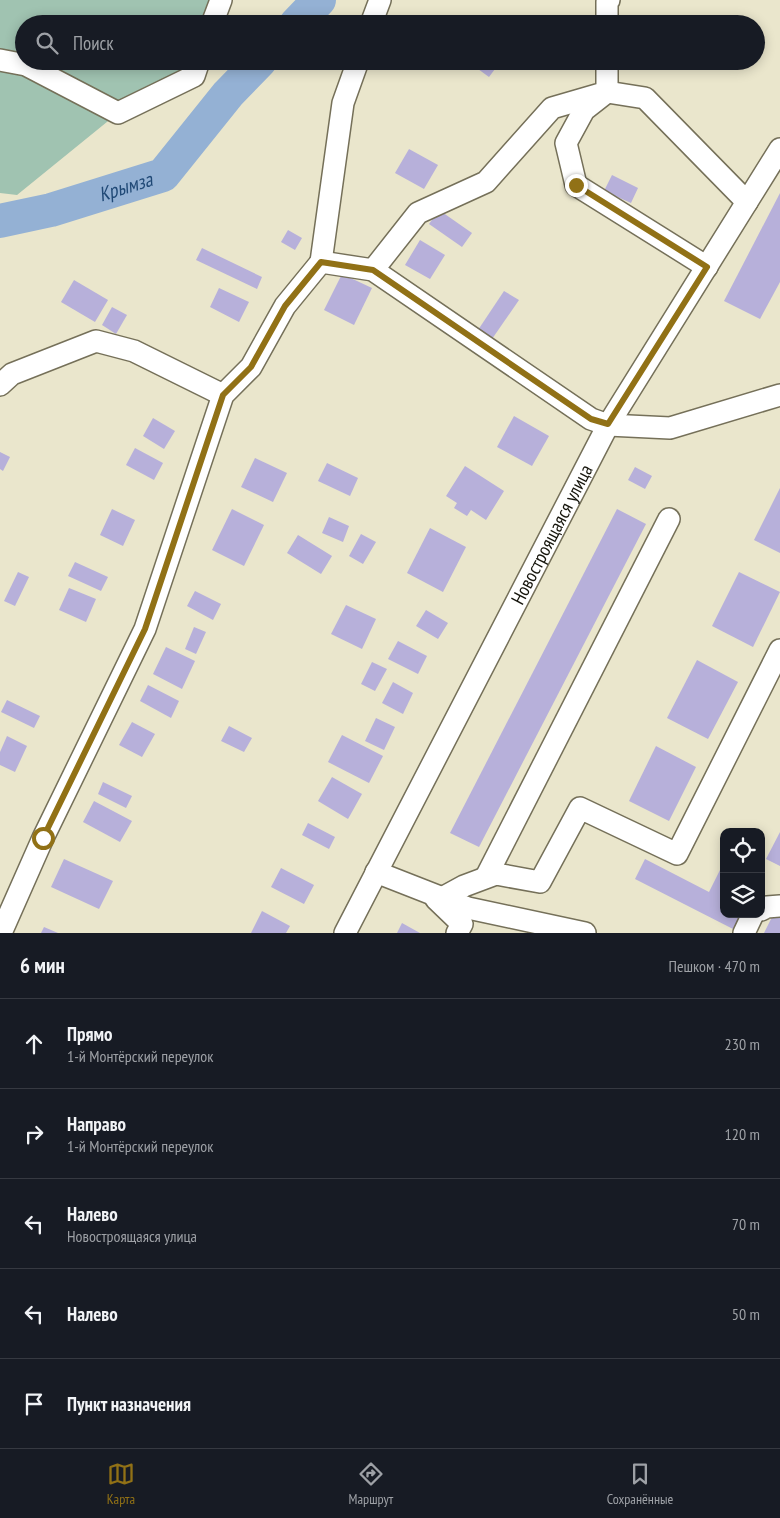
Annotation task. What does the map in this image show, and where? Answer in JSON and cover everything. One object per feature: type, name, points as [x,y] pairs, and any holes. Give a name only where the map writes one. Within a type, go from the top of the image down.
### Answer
[{"type":"street","points":[[215,15],[221,0]]},
{"type":"street","points":[[374,15],[380,0]]},
{"type":"street","points":[[607,15],[607,2],[609,0]]},
{"type":"street","points":[[0,60],[15,63]]},
{"type":"street","points":[[36,70],[118,113],[194,76],[196,70]]},
{"type":"street","points":[[1,933],[43,838],[145,629],[223,395],[251,367],[285,306],[321,262],[342,103],[355,70]]},
{"type":"street","points":[[607,70],[607,92]]},
{"type":"street","points":[[373,270],[418,213],[486,182],[552,108],[607,92],[645,98],[747,202]]},
{"type":"street","points":[[607,92],[584,110],[566,143],[576,185],[707,267]]},
{"type":"street","name":"Новостроящаяся улица","points":[[344,933],[608,424],[780,149]]},
{"type":"street","points":[[321,262],[373,270],[591,419],[608,424],[670,428],[780,395]]},
{"type":"street","points":[[0,385],[12,374],[96,341],[134,351],[223,395]]},
{"type":"street","points":[[486,877],[668,519]]},
{"type":"street","points":[[436,895],[496,874],[540,882],[580,808],[677,854],[780,650]]},
{"type":"street","points":[[376,872],[468,908],[585,933]]},
{"type":"street","points":[[436,895],[462,924],[457,933]]},
{"type":"street","points":[[765,908],[780,906]]},
{"type":"street","points":[[744,933],[751,918]]},
{"type":"green space","points":[[0,0],[221,0],[215,15],[15,15],[15,70],[185,70],[118,113],[17,195],[0,193]]},
{"type":"building","points":[[479,70],[494,70],[489,77]]},
{"type":"building","points":[[409,149],[438,165],[424,189],[395,173]]},
{"type":"building","points":[[612,175],[638,188],[631,203],[604,191]]},
{"type":"building","points":[[780,193],[780,282],[760,319],[724,301]]},
{"type":"building","points":[[439,210],[472,233],[462,247],[429,224]]},
{"type":"building","points":[[288,230],[302,238],[295,250],[281,242]]},
{"type":"building","points":[[420,240],[445,255],[430,279],[405,265]]},
{"type":"building","points":[[202,248],[262,277],[257,289],[196,260]]},
{"type":"building","points":[[342,274],[372,288],[354,325],[324,310]]},
{"type":"building","points":[[74,280],[108,300],[95,322],[61,302]]},
{"type":"building","points":[[219,288],[249,302],[239,322],[210,307]]},
{"type":"building","points":[[504,291],[519,300],[492,339],[478,330]]},
{"type":"building","points":[[112,307],[127,315],[116,334],[102,325]]},
{"type":"building","points":[[514,416],[549,436],[532,466],[497,447]]},
{"type":"building","points":[[153,418],[175,431],[164,449],[143,436]]},
{"type":"building","points":[[135,448],[163,463],[154,480],[126,465]]},
{"type":"building","points":[[0,452],[10,457],[3,471],[0,469]]},
{"type":"building","points":[[255,458],[287,473],[273,502],[241,487]]},
{"type":"building","points":[[327,463],[358,478],[350,496],[318,481]]},
{"type":"building","points":[[465,466],[504,491],[486,520],[471,510],[467,516],[454,508],[457,503],[446,496]]},
{"type":"building","points":[[635,467],[652,476],[645,489],[628,480]]},
{"type":"building","points":[[780,488],[780,553],[754,540]]},
{"type":"building","points":[[112,509],[135,520],[123,546],[100,535]]},
{"type":"building","points":[[232,509],[264,525],[244,566],[212,550]]},
{"type":"building","points":[[617,509],[646,524],[479,847],[450,833]]},
{"type":"building","points":[[329,517],[349,526],[343,542],[322,533]]},
{"type":"building","points":[[430,528],[466,547],[443,592],[407,573]]},
{"type":"building","points":[[361,534],[376,542],[363,564],[349,556]]},
{"type":"building","points":[[298,535],[332,556],[321,574],[287,553]]},
{"type":"building","points":[[75,562],[108,577],[101,591],[68,576]]},
{"type":"building","points":[[18,572],[29,577],[15,606],[4,601]]},
{"type":"building","points":[[739,572],[780,592],[753,647],[712,626]]},
{"type":"building","points":[[69,588],[96,599],[86,622],[59,610]]},
{"type":"building","points":[[195,591],[221,604],[213,620],[187,606]]},
{"type":"building","points":[[346,605],[376,619],[362,649],[331,634]]},
{"type":"building","points":[[426,610],[448,623],[438,639],[416,626]]},
{"type":"building","points":[[194,627],[206,632],[196,654],[185,649]]},
{"type":"building","points":[[398,641],[427,656],[418,674],[388,659]]},
{"type":"building","points":[[166,647],[195,661],[182,689],[153,674]]},
{"type":"building","points":[[697,660],[738,682],[708,739],[667,718]]},
{"type":"building","points":[[372,662],[387,669],[375,691],[361,684]]},
{"type":"building","points":[[393,682],[413,693],[403,714],[382,703]]},
{"type":"building","points":[[148,685],[179,701],[171,718],[140,701]]},
{"type":"building","points":[[7,700],[40,716],[34,728],[1,712]]},
{"type":"building","points":[[376,718],[395,727],[384,750],[365,741]]},
{"type":"building","points":[[132,722],[155,734],[142,757],[119,745]]},
{"type":"building","points":[[229,726],[252,738],[244,752],[221,741]]},
{"type":"building","points":[[342,735],[383,756],[369,783],[328,762]]},
{"type":"building","points":[[7,736],[27,746],[15,772],[0,765],[0,752]]},
{"type":"building","points":[[656,746],[696,767],[669,821],[629,801]]},
{"type":"building","points":[[332,777],[362,794],[348,819],[318,801]]},
{"type":"building","points":[[103,782],[132,796],[126,808],[98,794]]},
{"type":"building","points":[[94,801],[132,821],[120,842],[83,822]]},
{"type":"building","points":[[308,823],[335,837],[329,849],[302,835]]},
{"type":"building","points":[[780,832],[780,866],[766,859]]},
{"type":"building","points":[[64,859],[113,881],[99,909],[51,887]]},
{"type":"building","points":[[645,859],[709,892],[720,870],[720,918],[739,918],[733,929],[635,879]]},
{"type":"building","points":[[281,868],[314,885],[304,904],[271,887]]},
{"type":"building","points":[[262,911],[290,926],[286,933],[251,933]]},
{"type":"building","points":[[773,915],[780,918],[780,933],[764,933]]},
{"type":"building","points":[[402,923],[420,933],[397,933]]},
{"type":"building","points":[[44,927],[58,933],[41,933]]},
{"type":"waterway","name":"Крымза","points":[[305,15],[319,0]]},
{"type":"waterway","name":"Крымза","points":[[0,221],[51,210],[163,175],[228,94],[251,70]]},
{"type":"route","points":[[43,838],[145,629],[223,395],[251,367],[285,306],[321,262],[373,270],[591,419],[608,424],[707,267],[576,185]]}]
